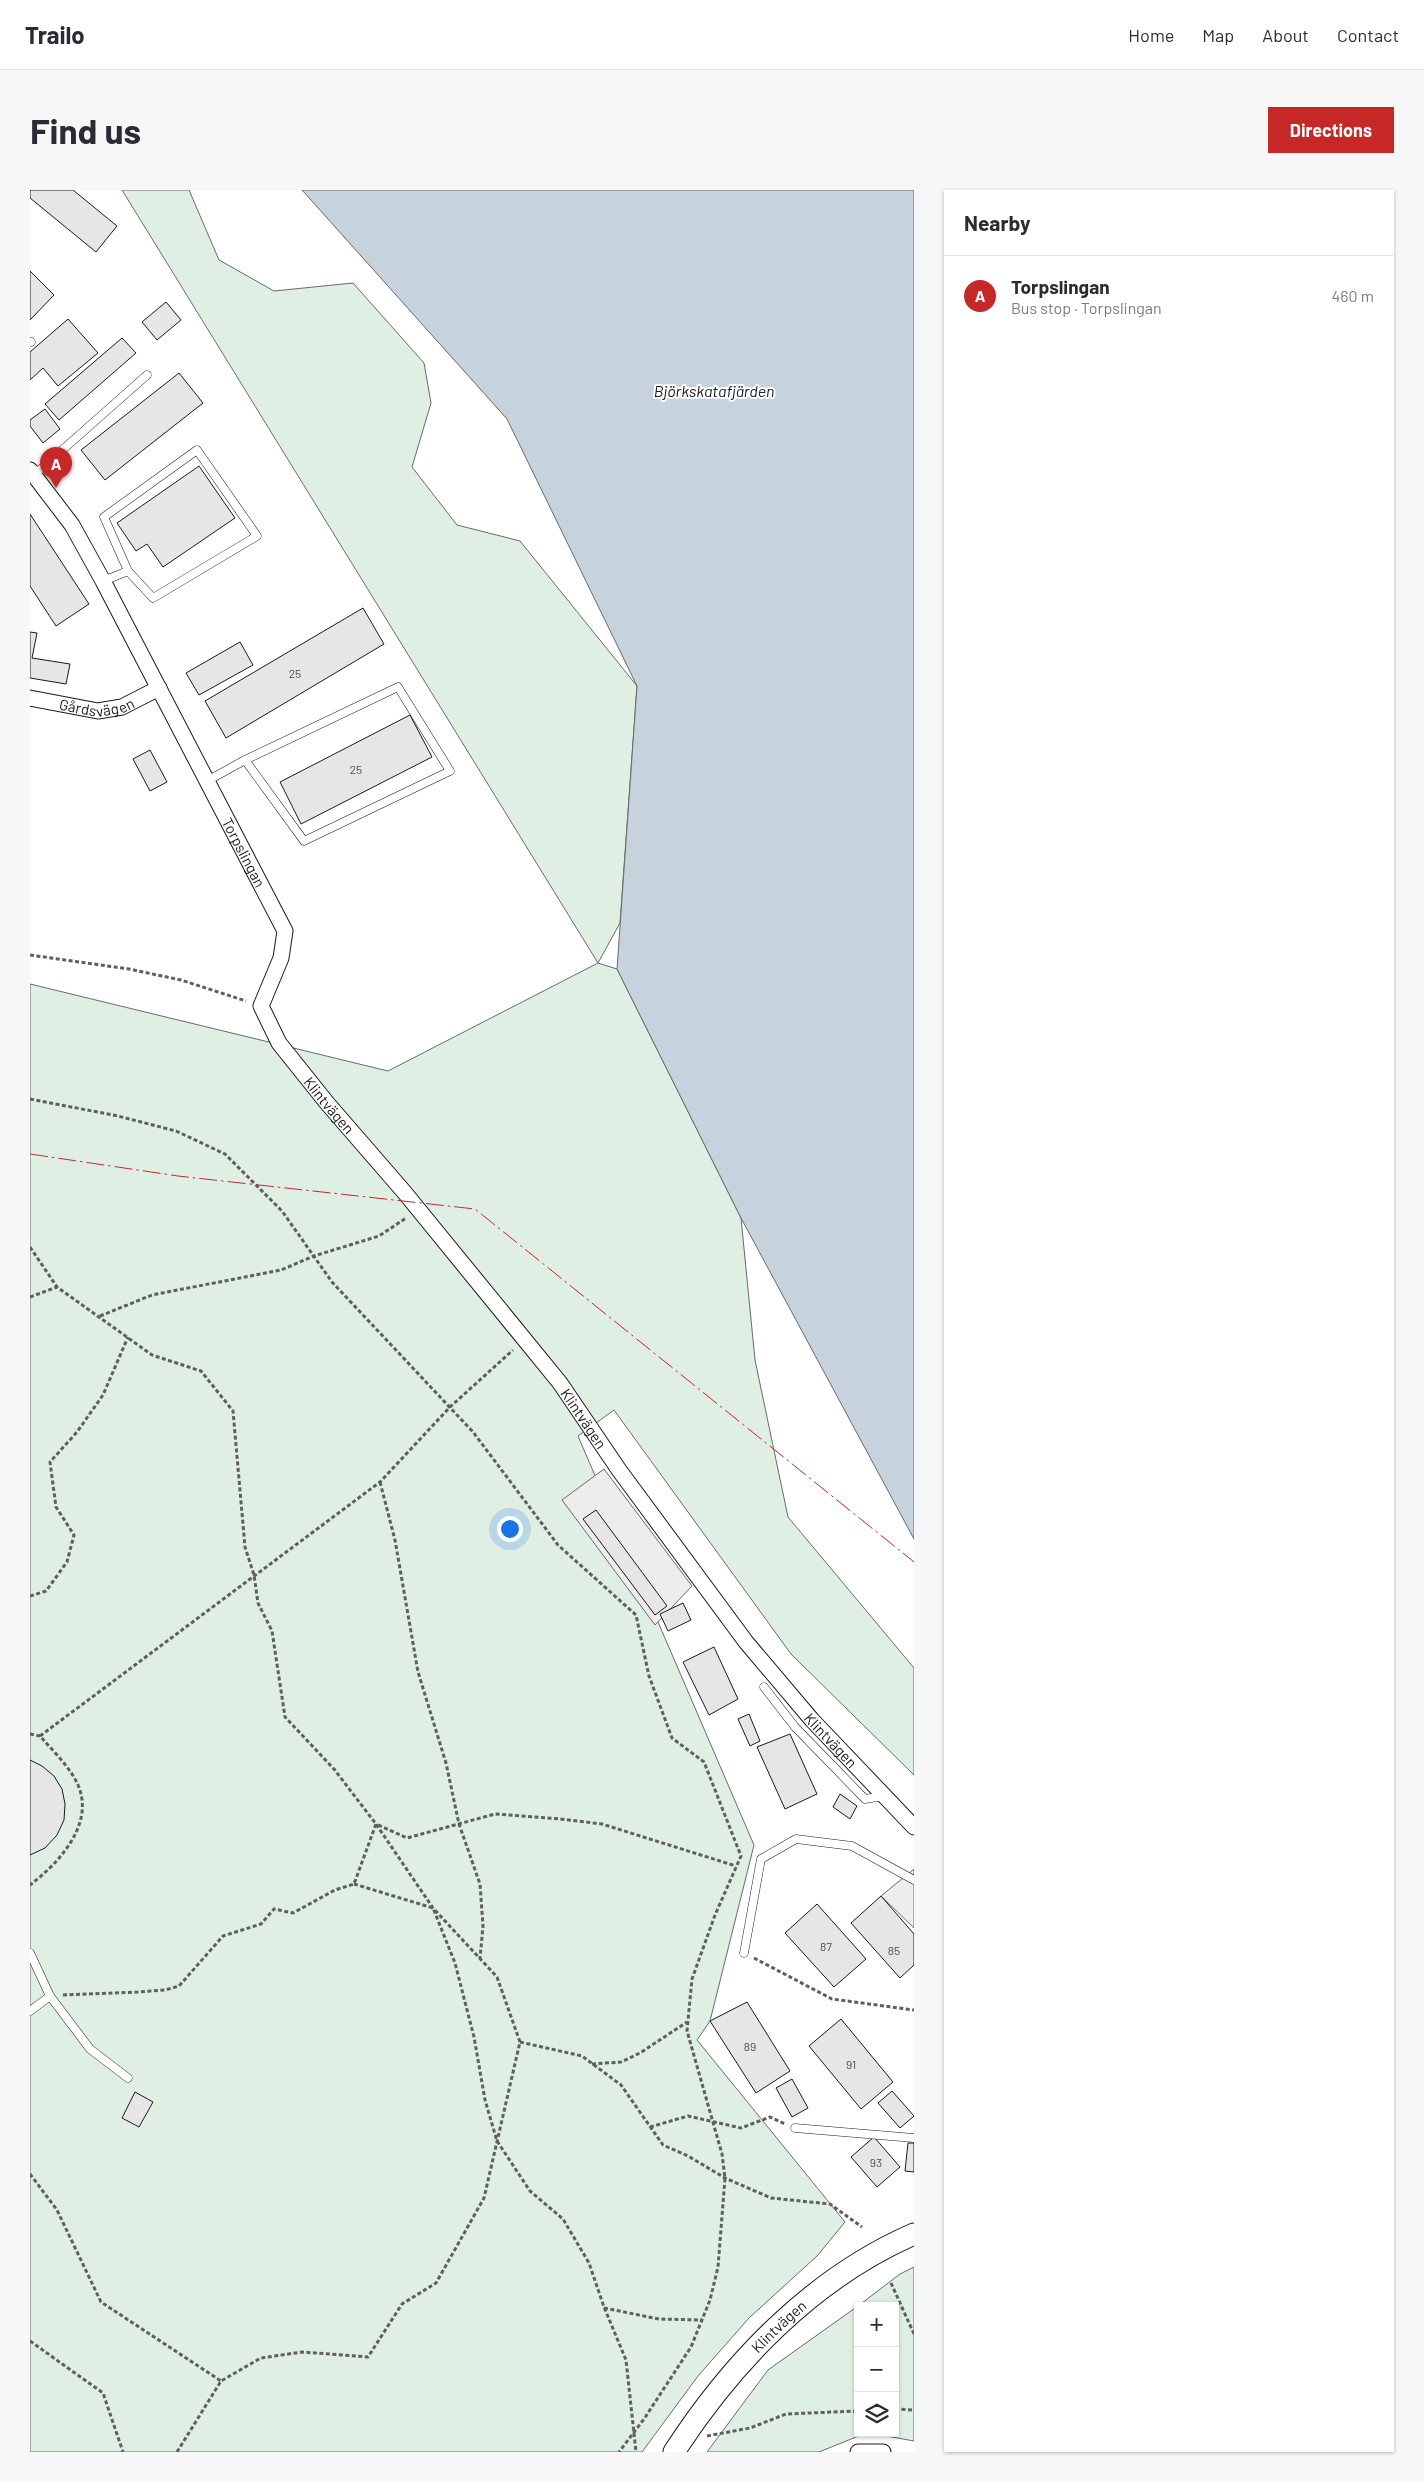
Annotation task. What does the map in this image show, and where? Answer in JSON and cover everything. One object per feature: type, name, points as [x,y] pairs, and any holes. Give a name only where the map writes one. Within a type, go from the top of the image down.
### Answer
[{"type":"street","name":"Torpslingan","points":[[32,473],[72,525],[103,581],[285,932],[281,958],[261,1006]]},
{"type":"street","name":"Gårdsvägen","points":[[30,698],[98,711],[122,707],[159,688]]},
{"type":"street","name":"Klintvägen","points":[[261,1006],[279,1043],[326,1103],[418,1210],[560,1383],[619,1470],[746,1642],[812,1720],[914,1827]]},
{"type":"street","name":"Klintvägen","points":[[674,2452],[728,2378],[767,2335],[818,2292],[855,2266],[891,2244],[914,2234]]},
{"type":"street","points":[[858,2452],[883,2452]]},
{"type":"lane","points":[[32,473],[147,375]]},
{"type":"lane","points":[[197,450],[257,536],[154,598],[128,571],[104,517],[197,450]]},
{"type":"lane","points":[[103,581],[128,571]]},
{"type":"lane","points":[[207,781],[244,760],[398,687],[450,771],[304,841],[244,760]]},
{"type":"lane","points":[[764,1687],[795,1727],[865,1799],[883,1796]]},
{"type":"lane","points":[[744,1953],[761,1859],[796,1839],[852,1846],[914,1880]]},
{"type":"lane","points":[[30,1953],[50,1996],[90,2049],[128,2078]]},
{"type":"lane","points":[[30,2011],[50,1996]]},
{"type":"lane","points":[[795,2128],[914,2138]]},
{"type":"path","points":[[30,955],[129,969],[181,980],[261,1006]]},
{"type":"path","points":[[30,1099],[118,1116],[176,1131],[225,1154],[282,1211],[332,1282],[473,1432],[558,1545],[636,1615],[649,1676],[672,1738],[704,1762],[741,1856],[716,1914],[692,1979],[687,2031],[722,2154],[725,2178],[720,2220],[721,2248],[710,2300],[691,2347],[634,2433],[619,2452]]},
{"type":"path","points":[[100,1316],[152,1295],[281,1270],[314,1256],[379,1236],[418,1210]]},
{"type":"path","points":[[30,1247],[57,1287],[152,1355],[201,1371],[233,1411],[245,1547],[254,1575],[258,1603],[272,1631],[285,1717],[334,1769],[376,1824],[433,1908],[497,1977],[520,2042],[484,2198],[436,2283],[402,2304],[368,2357],[302,2352],[262,2358],[221,2381],[177,2452]]},
{"type":"path","points":[[30,1297],[57,1287]]},
{"type":"path","points":[[30,1596],[46,1591],[67,1562],[74,1536],[56,1507],[50,1462],[77,1432],[103,1395],[128,1337]]},
{"type":"path","points":[[40,1736],[380,1482],[450,1407],[525,1340]]},
{"type":"path","points":[[380,1482],[395,1540],[418,1672],[446,1763],[459,1824],[480,1884],[483,1926],[480,1959]]},
{"type":"path","points":[[30,1734],[40,1736],[78,1785],[82,1808],[77,1830],[67,1849],[50,1869],[30,1885]]},
{"type":"path","points":[[376,1824],[406,1838],[495,1814],[602,1824],[737,1866]]},
{"type":"path","points":[[354,1884],[376,1824]]},
{"type":"path","points":[[50,1996],[165,1990],[179,1986],[224,1936],[260,1924],[274,1909],[293,1913],[335,1890],[354,1884],[433,1908]]},
{"type":"path","points":[[433,1908],[454,1963],[474,2037],[485,2100],[497,2141],[530,2191],[563,2219],[589,2263],[604,2307],[626,2360],[636,2452]]},
{"type":"path","points":[[744,1953],[832,1999],[914,2010]]},
{"type":"path","points":[[592,2064],[621,2062],[640,2053],[688,2022]]},
{"type":"path","points":[[520,2042],[582,2056],[621,2085],[663,2145],[688,2156],[725,2178],[770,2198],[830,2204],[862,2227]]},
{"type":"path","points":[[649,2127],[688,2116],[740,2128],[770,2117],[795,2128]]},
{"type":"path","points":[[30,2174],[57,2210],[101,2302],[221,2381]]},
{"type":"path","points":[[891,2283],[914,2334]]},
{"type":"path","points":[[604,2307],[659,2319],[702,2320]]},
{"type":"path","points":[[908,2319],[914,2324]]},
{"type":"path","points":[[30,2342],[103,2393],[123,2452]]},
{"type":"path","points":[[899,2409],[914,2410]]},
{"type":"path","points":[[706,2436],[750,2428],[786,2414],[854,2411]]},
{"type":"green space","points":[[122,190],[189,190],[219,260],[274,291],[353,283],[424,363],[431,403],[412,467],[457,525],[520,541],[637,686],[620,923],[598,963]]},
{"type":"green space","points":[[598,963],[617,969],[741,1218],[755,1360],[788,1517],[914,1668],[914,1775],[791,1654],[614,1410],[578,1436],[754,1845],[710,2021],[697,2040],[845,2222],[817,2256],[749,2318],[698,2376],[642,2452],[30,2452],[30,984],[388,1071]]},
{"type":"green space","points":[[914,2267],[914,2441],[892,2437],[899,2437],[899,2302],[863,2302],[900,2274]]},
{"type":"green space","points":[[854,2309],[854,2437],[856,2437],[819,2452],[707,2452],[768,2370]]},
{"type":"shaded area","points":[[604,1469],[692,1586],[655,1625],[562,1500]]},
{"type":"shaded area","points":[[914,1869],[914,1928],[881,1896]]},
{"type":"water","name":"Björkskatafjärden","points":[[302,190],[914,190],[914,1539],[741,1218],[617,969],[637,686],[507,419]]},
{"type":"building","points":[[30,190],[73,190],[117,226],[96,252],[30,198]]},
{"type":"building","points":[[30,271],[54,295],[30,320]]},
{"type":"building","points":[[166,302],[181,320],[157,340],[142,322]]},
{"type":"building","points":[[68,319],[98,353],[58,386],[43,368],[30,380],[30,352]]},
{"type":"building","points":[[122,338],[136,353],[59,420],[45,404]]},
{"type":"building","points":[[179,373],[203,403],[105,480],[81,450]]},
{"type":"building","points":[[45,409],[60,429],[43,443],[30,426],[30,420]]},
{"type":"building","points":[[199,466],[235,518],[163,567],[147,544],[136,551],[117,523]]},
{"type":"building","points":[[30,514],[89,604],[56,626],[30,586]]},
{"type":"building","points":[[363,608],[384,644],[226,738],[205,701]]},
{"type":"building","points":[[30,632],[37,633],[32,658],[70,664],[66,684],[30,678]]},
{"type":"building","points":[[240,642],[253,665],[199,695],[186,673]]},
{"type":"building","points":[[410,715],[432,757],[301,824],[280,782]]},
{"type":"building","points":[[150,750],[167,782],[150,791],[133,759]]},
{"type":"building","points":[[596,1510],[667,1606],[655,1615],[583,1519]]},
{"type":"building","points":[[683,1603],[691,1620],[668,1631],[660,1614]]},
{"type":"building","points":[[714,1647],[738,1699],[709,1715],[683,1662]]},
{"type":"building","points":[[749,1714],[760,1741],[750,1746],[738,1719]]},
{"type":"building","points":[[790,1734],[817,1794],[785,1809],[757,1747]]},
{"type":"building","points":[[30,1760],[42,1766],[54,1776],[62,1789],[65,1804],[64,1820],[57,1835],[45,1848],[30,1855]]},
{"type":"building","points":[[840,1794],[857,1806],[850,1819],[833,1807]]},
{"type":"building","points":[[881,1896],[914,1934],[914,1965],[900,1978],[851,1923]]},
{"type":"building","points":[[817,1904],[866,1959],[834,1987],[785,1933]]},
{"type":"building","points":[[747,2002],[790,2071],[756,2093],[710,2021]]},
{"type":"building","points":[[841,2019],[893,2082],[861,2109],[809,2046]]},
{"type":"building","points":[[792,2079],[808,2108],[792,2117],[776,2088]]},
{"type":"building","points":[[892,2091],[914,2116],[900,2128],[878,2103]]},
{"type":"building","points":[[135,2092],[153,2102],[139,2127],[122,2118]]},
{"type":"building","points":[[874,2137],[900,2167],[877,2187],[851,2157]]},
{"type":"building","points":[[908,2143],[914,2143],[914,2172],[905,2171]]},
{"type":"power","points":[[30,1154],[178,1176],[475,1209],[914,1562]]},
{"type":"place","name":"Torpslingan","points":[[56,488]]}]
